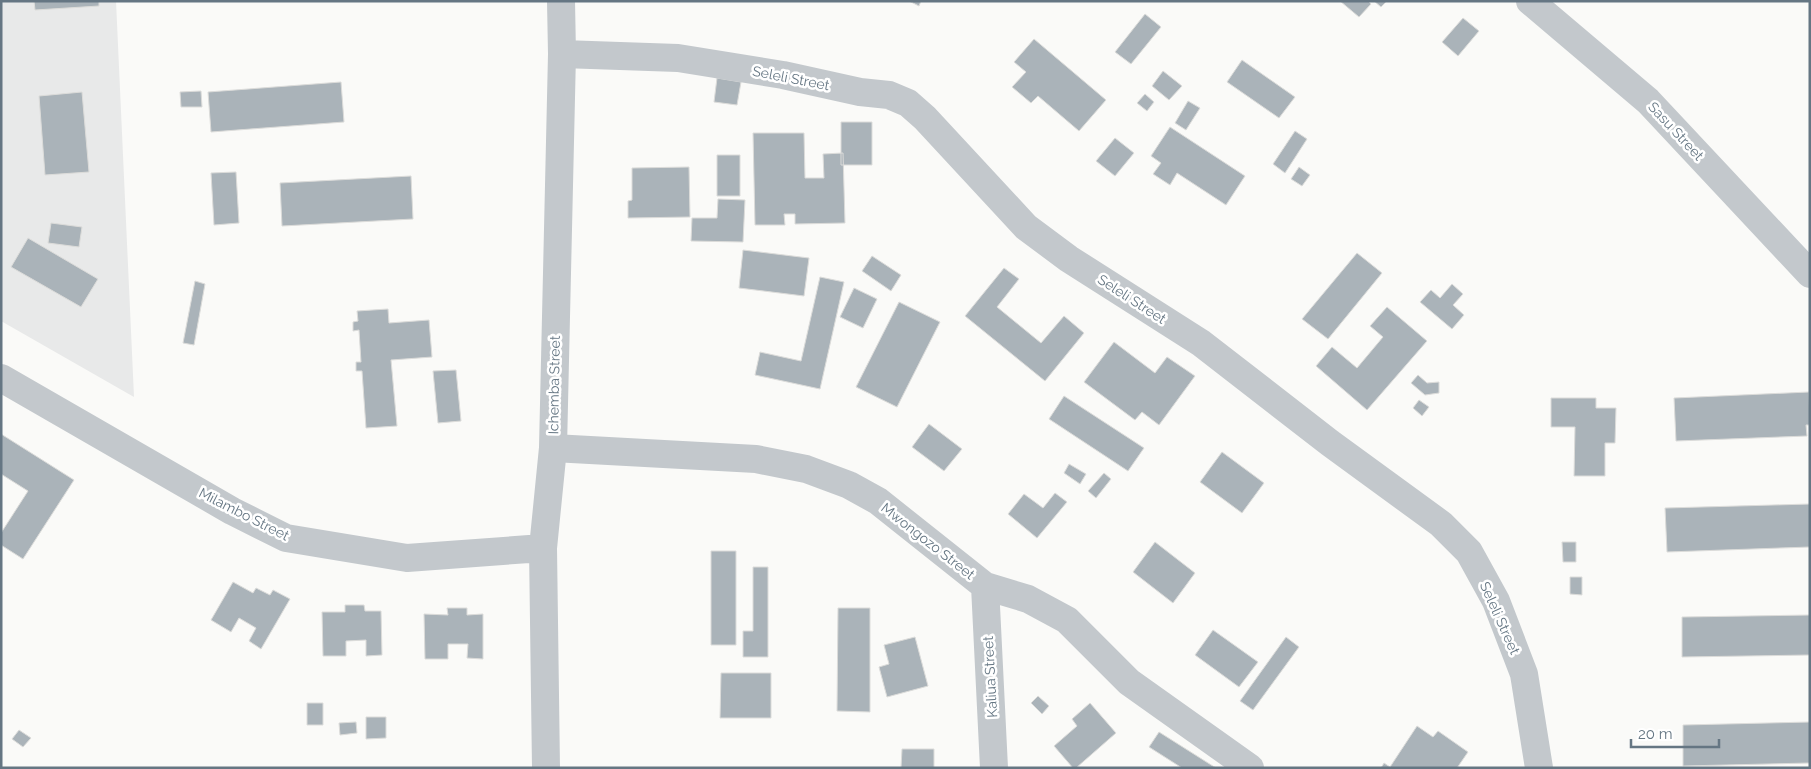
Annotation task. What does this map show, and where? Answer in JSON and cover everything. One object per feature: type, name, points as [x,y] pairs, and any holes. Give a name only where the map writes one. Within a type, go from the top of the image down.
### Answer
[{"type":"street","name":"Ichemba Street","points":[[546,768],[543,548],[553,448],[562,54],[561,1]]},
{"type":"street","name":"Sasu Street","points":[[1530,1],[1648,101],[1810,274]]},
{"type":"street","name":"Seleli Street","points":[[562,54],[678,58],[889,95],[908,102],[1026,227],[1069,259],[1201,343],[1344,454],[1442,524],[1468,552],[1496,601],[1524,674],[1539,768]]},
{"type":"street","name":"Milambo Street","points":[[1,378],[232,511],[286,538],[408,558],[543,548]]},
{"type":"street","name":"Mwongozo Street","points":[[553,448],[756,459],[806,469],[850,485],[878,502],[985,586],[1028,599],[1067,620],[1129,682],[1250,768]]},
{"type":"street","name":"Kaliua Street","points":[[985,586],[994,768]]},
{"type":"shaded area","points":[[1,1],[116,1],[134,397],[1,321]]},
{"type":"building","points":[[34,1],[99,1],[99,6],[35,10]]},
{"type":"building","points":[[909,1],[921,1],[919,6]]},
{"type":"building","points":[[1340,1],[1368,1],[1371,4],[1359,17]]},
{"type":"building","points":[[1374,1],[1387,1],[1381,7]]},
{"type":"building","points":[[1145,14],[1161,27],[1131,64],[1115,52]]},
{"type":"building","points":[[1463,18],[1479,31],[1458,56],[1442,42]]},
{"type":"building","points":[[1034,39],[1106,100],[1079,131],[1038,96],[1031,103],[1012,87],[1026,72],[1014,62]]},
{"type":"building","points":[[1242,60],[1295,97],[1279,118],[1227,82]]},
{"type":"building","points":[[1163,71],[1182,86],[1169,100],[1152,86]]},
{"type":"building","points":[[717,78],[741,82],[737,105],[714,102]]},
{"type":"building","points":[[341,82],[344,122],[211,132],[208,92]]},
{"type":"building","points":[[201,91],[202,107],[181,107],[180,92]]},
{"type":"building","points":[[82,92],[89,172],[45,175],[39,96]]},
{"type":"building","points":[[1145,94],[1154,102],[1147,111],[1137,103]]},
{"type":"building","points":[[1188,101],[1200,108],[1186,130],[1175,123]]},
{"type":"building","points":[[841,122],[872,122],[872,165],[841,165]]},
{"type":"building","points":[[1170,127],[1245,176],[1226,205],[1177,173],[1170,185],[1153,174],[1161,163],[1151,156]]},
{"type":"building","points":[[1295,131],[1307,139],[1285,173],[1273,164]]},
{"type":"building","points":[[753,133],[804,133],[805,178],[824,178],[823,154],[843,153],[845,223],[795,224],[795,214],[784,214],[785,225],[755,225]]},
{"type":"building","points":[[1115,138],[1134,153],[1115,176],[1096,161]]},
{"type":"building","points":[[717,155],[740,155],[740,196],[717,196]]},
{"type":"building","points":[[689,167],[690,217],[628,218],[628,201],[632,200],[632,168]]},
{"type":"building","points":[[1299,167],[1310,175],[1302,186],[1291,179]]},
{"type":"building","points":[[236,172],[239,223],[214,225],[211,173]]},
{"type":"building","points":[[411,176],[413,219],[282,226],[280,183]]},
{"type":"building","points":[[718,199],[745,200],[743,242],[691,241],[692,218],[717,218]]},
{"type":"building","points":[[51,223],[82,227],[79,247],[48,243]]},
{"type":"building","points":[[28,238],[98,279],[81,307],[11,267]]},
{"type":"building","points":[[743,250],[809,258],[804,296],[739,288]]},
{"type":"building","points":[[1357,253],[1382,273],[1328,339],[1302,319]]},
{"type":"building","points":[[872,256],[901,275],[891,291],[862,271]]},
{"type":"building","points":[[1004,268],[1019,279],[997,307],[1041,343],[1064,316],[1084,333],[1045,381],[965,316]]},
{"type":"building","points":[[820,277],[844,282],[820,389],[755,375],[760,352],[801,361]]},
{"type":"building","points":[[195,281],[205,284],[194,345],[183,343]]},
{"type":"building","points":[[1452,284],[1463,294],[1453,305],[1464,315],[1452,329],[1420,302],[1431,290],[1440,298]]},
{"type":"building","points":[[854,288],[877,299],[863,328],[840,317]]},
{"type":"building","points":[[899,302],[940,322],[897,407],[856,387]]},
{"type":"building","points":[[1387,307],[1427,341],[1367,410],[1316,366],[1332,347],[1357,368],[1383,337],[1370,326]]},
{"type":"building","points":[[388,309],[389,323],[429,320],[432,357],[391,360],[397,426],[366,428],[362,371],[356,371],[356,362],[361,362],[359,330],[353,331],[353,322],[358,321],[357,311]]},
{"type":"building","points":[[1114,342],[1155,373],[1167,357],[1195,376],[1159,425],[1142,412],[1135,420],[1084,382]]},
{"type":"building","points":[[456,370],[461,421],[438,423],[433,371]]},
{"type":"building","points":[[1418,375],[1427,383],[1439,382],[1439,393],[1425,395],[1411,383]]},
{"type":"building","points":[[1809,392],[1810,425],[1806,425],[1807,436],[1676,441],[1674,398]]},
{"type":"building","points":[[1064,396],[1144,448],[1128,471],[1049,419]]},
{"type":"building","points":[[1551,398],[1596,398],[1596,408],[1616,408],[1615,443],[1605,443],[1605,476],[1574,476],[1575,427],[1551,427]]},
{"type":"building","points":[[1419,400],[1429,407],[1422,416],[1413,408]]},
{"type":"building","points":[[929,424],[962,449],[944,471],[912,447]]},
{"type":"building","points":[[1,434],[74,480],[23,559],[1,545],[1,533],[28,491],[1,474]]},
{"type":"building","points":[[1222,452],[1264,483],[1242,513],[1200,482]]},
{"type":"building","points":[[1069,464],[1086,474],[1080,484],[1064,473]]},
{"type":"building","points":[[1104,473],[1111,479],[1096,498],[1088,491]]},
{"type":"building","points":[[1055,493],[1067,502],[1037,538],[1008,514],[1024,494],[1043,508]]},
{"type":"building","points":[[1810,504],[1810,547],[1667,552],[1665,508]]},
{"type":"building","points":[[1155,542],[1195,573],[1173,603],[1133,572]]},
{"type":"building","points":[[1562,542],[1576,542],[1576,562],[1563,562]]},
{"type":"building","points":[[711,551],[736,551],[736,645],[711,645]]},
{"type":"building","points":[[753,567],[768,567],[768,657],[743,657],[743,631],[753,631]]},
{"type":"building","points":[[1570,577],[1582,577],[1582,595],[1570,594]]},
{"type":"building","points":[[233,582],[253,593],[256,588],[270,595],[273,590],[290,599],[261,649],[249,641],[256,628],[239,618],[231,632],[211,620]]},
{"type":"building","points":[[345,605],[364,605],[365,611],[381,611],[382,655],[366,656],[366,640],[346,641],[346,656],[323,656],[322,612],[345,612]]},
{"type":"building","points":[[447,608],[467,608],[467,615],[483,614],[483,659],[467,658],[468,644],[448,644],[448,659],[425,659],[424,614],[448,615]]},
{"type":"building","points":[[838,608],[870,608],[870,712],[837,711]]},
{"type":"building","points":[[1810,615],[1810,655],[1682,657],[1682,617]]},
{"type":"building","points":[[1213,630],[1258,662],[1239,687],[1195,655]]},
{"type":"building","points":[[915,637],[928,686],[887,697],[879,667],[889,664],[884,645]]},
{"type":"building","points":[[1286,637],[1299,647],[1253,710],[1240,701]]},
{"type":"building","points":[[721,673],[771,673],[771,718],[720,718]]},
{"type":"building","points":[[1038,696],[1049,706],[1042,714],[1031,703]]},
{"type":"building","points":[[307,703],[323,703],[323,725],[307,725]]},
{"type":"building","points":[[1090,703],[1116,733],[1076,768],[1073,768],[1054,746],[1077,726],[1072,719]]},
{"type":"building","points":[[366,717],[386,717],[386,738],[366,739]]},
{"type":"building","points":[[356,722],[357,733],[340,735],[339,723]]},
{"type":"building","points":[[1810,722],[1810,763],[1683,766],[1683,725]]},
{"type":"building","points":[[1417,726],[1433,737],[1438,731],[1468,752],[1457,768],[1381,768],[1384,763],[1390,767]]},
{"type":"building","points":[[19,730],[31,738],[23,747],[12,739]]},
{"type":"building","points":[[1159,732],[1216,768],[1182,768],[1149,747]]},
{"type":"building","points":[[902,749],[934,749],[934,768],[901,768]]}]
